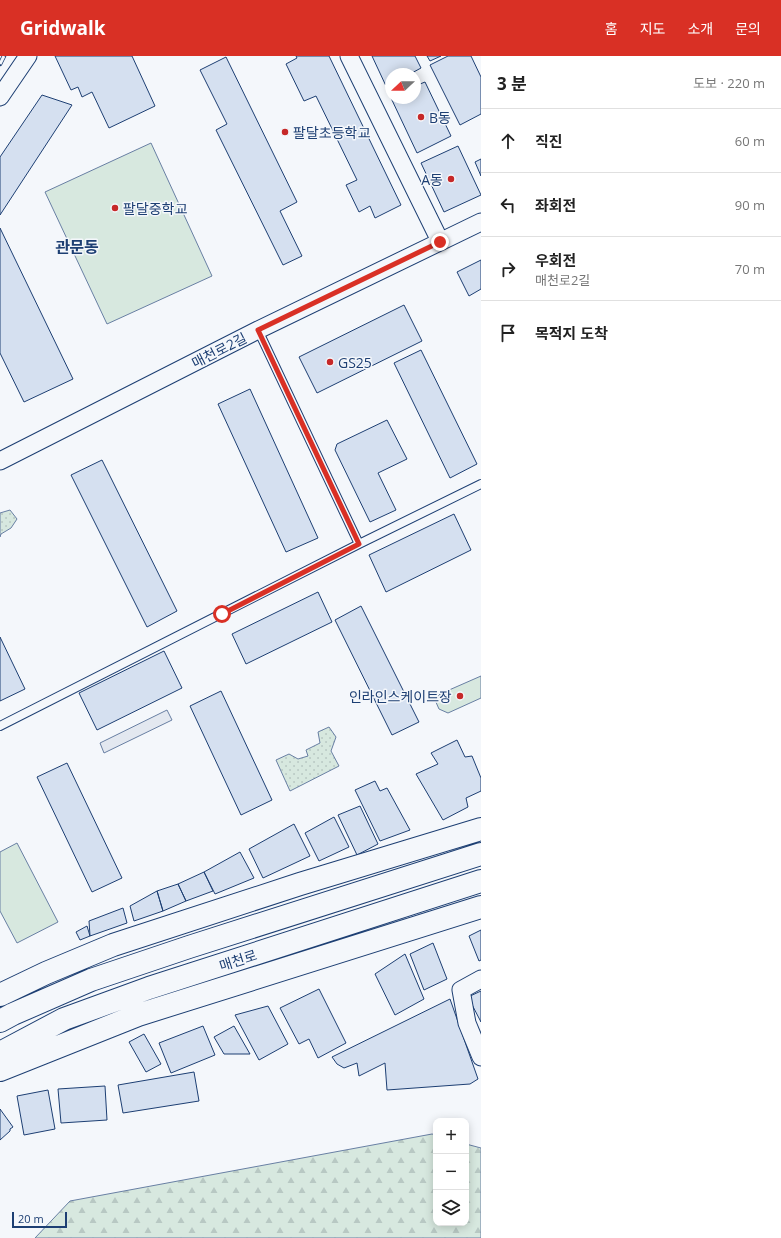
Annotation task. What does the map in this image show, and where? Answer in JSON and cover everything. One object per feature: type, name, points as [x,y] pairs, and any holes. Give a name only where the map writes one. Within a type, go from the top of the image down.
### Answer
[{"type":"main road","points":[[0,995],[46,973],[113,945],[300,884],[481,829]]},
{"type":"main road","name":"매천로","points":[[0,1021],[12,1014],[91,980],[189,947],[481,854]]},
{"type":"main road","name":"매천로","points":[[0,1053],[64,1019],[149,988],[481,881]]},
{"type":"main road","points":[[0,1070],[138,1015],[481,907]]},
{"type":"street","points":[[0,97],[28,56]]},
{"type":"street","points":[[349,56],[440,242]]},
{"type":"street","name":"매천로2길","points":[[0,461],[258,330],[481,222]]},
{"type":"street","points":[[481,979],[460,990],[467,1024],[481,1057]]},
{"type":"lane","points":[[258,330],[359,544]]},
{"type":"lane","points":[[0,726],[359,544],[481,484]]},
{"type":"green space","points":[[151,143],[212,276],[107,324],[45,192]]},
{"type":"green space","points":[[10,510],[17,519],[11,528],[1,534],[0,537],[0,513]]},
{"type":"green space","name":"인라인스케이트장","points":[[481,676],[481,698],[448,713],[439,709],[435,700],[440,694]]},
{"type":"green space","points":[[329,727],[336,737],[331,751],[339,766],[290,791],[276,760],[289,754],[298,759],[308,756],[306,750],[320,743],[318,732]]},
{"type":"green space","points":[[17,843],[58,922],[17,943],[0,911],[0,852]]},
{"type":"green space","points":[[432,1134],[433,1226],[469,1226],[469,1145],[481,1148],[481,1238],[35,1238],[70,1201]]},
{"type":"shaded area","points":[[167,710],[172,720],[104,753],[100,743]]},
{"type":"building","points":[[55,56],[132,56],[155,106],[109,128],[92,92],[82,97],[78,87],[71,90]]},
{"type":"building","points":[[296,56],[329,56],[401,205],[375,218],[370,206],[359,212],[346,185],[357,180],[316,96],[304,101],[286,64],[297,58]]},
{"type":"building","points":[[372,56],[415,56],[421,68],[385,68],[385,84]]},
{"type":"building","points":[[427,56],[441,56],[430,61]]},
{"type":"building","points":[[448,56],[471,56],[481,77],[481,114],[460,125],[430,65]]},
{"type":"building","points":[[226,57],[297,202],[280,211],[302,256],[283,265],[216,130],[227,124],[200,70]]},
{"type":"building","name":"B동","points":[[425,82],[451,136],[417,153],[394,104],[421,104],[421,84]]},
{"type":"building","points":[[42,95],[72,105],[0,215],[0,157]]},
{"type":"building","name":"A동","points":[[458,146],[481,195],[444,212],[421,163]]},
{"type":"building","points":[[481,159],[481,176],[475,162]]},
{"type":"building","points":[[0,228],[73,379],[24,402],[0,353]]},
{"type":"building","points":[[481,260],[481,289],[469,296],[457,272]]},
{"type":"building","points":[[404,305],[422,341],[317,393],[299,357]]},
{"type":"building","points":[[421,350],[477,464],[450,478],[394,363]]},
{"type":"building","points":[[250,389],[318,538],[286,552],[218,404]]},
{"type":"building","points":[[387,420],[407,459],[378,473],[396,510],[370,522],[335,450],[337,444]]},
{"type":"building","points":[[102,460],[177,611],[147,627],[71,475]]},
{"type":"building","points":[[454,514],[471,550],[386,592],[369,555]]},
{"type":"building","points":[[318,592],[332,622],[246,664],[232,634]]},
{"type":"building","points":[[361,606],[419,722],[392,735],[335,620]]},
{"type":"building","points":[[0,637],[25,689],[0,701]]},
{"type":"building","points":[[164,651],[182,688],[97,730],[79,693]]},
{"type":"building","points":[[221,691],[272,800],[241,815],[190,706]]},
{"type":"building","points":[[457,740],[465,757],[472,756],[481,778],[481,791],[466,798],[468,807],[443,820],[416,774],[438,764],[431,753]]},
{"type":"building","points":[[67,763],[122,878],[92,892],[37,777]]},
{"type":"building","points":[[375,781],[380,791],[387,788],[410,830],[380,841],[355,790]]},
{"type":"building","points":[[360,806],[378,844],[357,855],[338,815]]},
{"type":"building","points":[[334,817],[349,847],[319,861],[305,833]]},
{"type":"building","points":[[294,824],[310,856],[263,878],[249,849]]},
{"type":"building","points":[[240,852],[254,878],[215,894],[204,872]]},
{"type":"building","points":[[204,872],[213,891],[186,901],[178,884]]},
{"type":"building","points":[[178,884],[186,901],[163,911],[157,891]]},
{"type":"building","points":[[157,891],[163,911],[134,921],[130,906]]},
{"type":"building","points":[[123,908],[127,923],[90,936],[89,921]]},
{"type":"building","points":[[87,926],[90,936],[80,940],[76,932]]},
{"type":"building","points":[[481,930],[481,960],[479,961],[469,936]]},
{"type":"building","points":[[433,943],[447,979],[424,990],[410,954]]},
{"type":"building","points":[[405,954],[424,999],[395,1015],[375,974]]},
{"type":"building","points":[[319,989],[346,1043],[318,1058],[309,1039],[299,1044],[280,1008]]},
{"type":"building","points":[[481,991],[481,1022],[468,997]]},
{"type":"building","points":[[450,999],[478,1079],[470,1084],[387,1090],[385,1063],[359,1076],[357,1063],[344,1068],[337,1064],[332,1057]]},
{"type":"building","points":[[268,1006],[288,1044],[259,1060],[235,1015]]},
{"type":"building","points":[[203,1026],[215,1055],[171,1073],[159,1043]]},
{"type":"building","points":[[234,1026],[250,1054],[224,1054],[214,1037]]},
{"type":"building","points":[[144,1034],[161,1064],[146,1072],[129,1042]]},
{"type":"building","points":[[194,1072],[199,1101],[123,1113],[118,1085]]},
{"type":"building","points":[[105,1086],[107,1120],[61,1123],[58,1089]]},
{"type":"building","points":[[48,1090],[55,1129],[24,1135],[17,1096]]},
{"type":"building","points":[[0,1109],[13,1127],[0,1140]]},
{"type":"railway","points":[[0,64],[4,56]]},
{"type":"place","name":"B동","points":[[421,117]]},
{"type":"place","name":"팔달초등학교","points":[[285,132]]},
{"type":"place","name":"A동","points":[[451,179]]},
{"type":"place","name":"팔달중학교","points":[[115,208]]},
{"type":"place","name":"GS25","points":[[330,362]]},
{"type":"place","name":"인라인스케이트장","points":[[460,696]]},
{"type":"district","name":"관문동","points":[[77,247]]},
{"type":"route","points":[[222,614],[359,544],[258,330],[440,242]]}]
